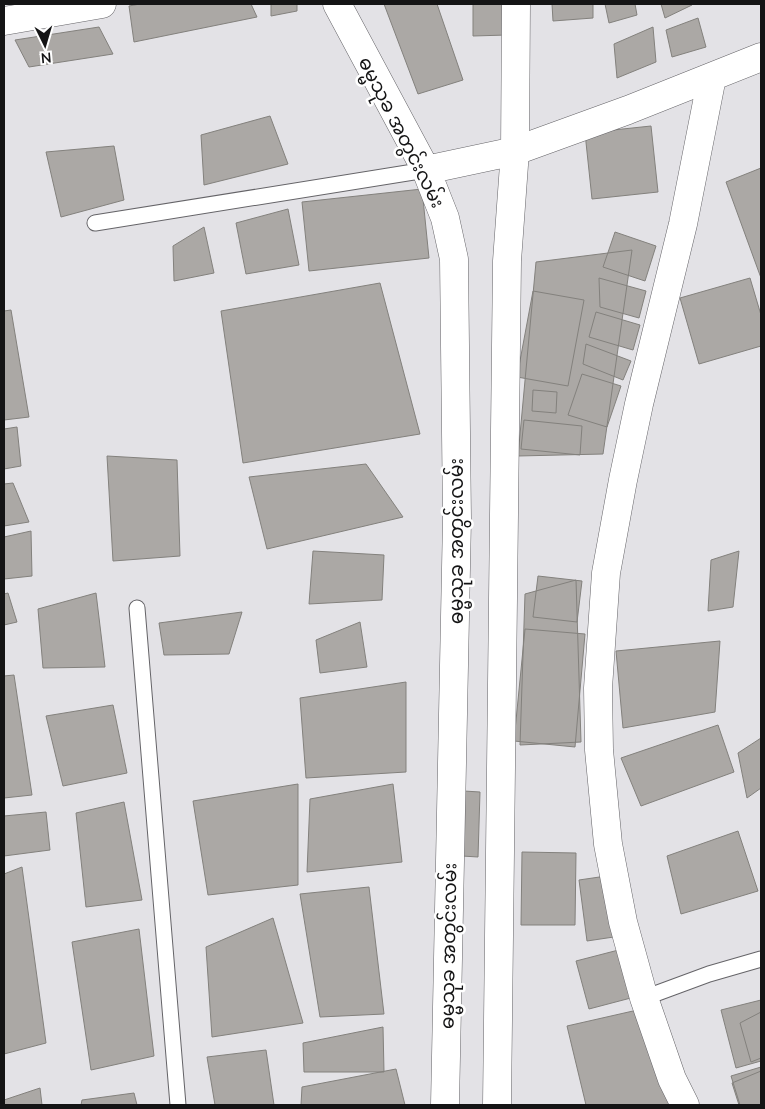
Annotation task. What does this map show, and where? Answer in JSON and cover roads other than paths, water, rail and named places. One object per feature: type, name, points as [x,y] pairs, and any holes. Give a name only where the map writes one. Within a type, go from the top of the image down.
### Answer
[{"type":"street","points":[[4,21],[102,4]]},
{"type":"street","name":"ဓမ္မသုခ အတွင်းလမ်း","points":[[337,4],[426,170],[445,218],[454,258],[457,519],[445,1105]]},
{"type":"street","points":[[497,1105],[507,261],[515,151],[516,4]]},
{"type":"street","points":[[426,170],[515,151],[628,110],[761,57]]},
{"type":"street","points":[[685,1105],[672,1079],[644,998],[623,922],[608,844],[599,750],[598,688],[606,573],[623,480],[639,404],[684,224],[712,76]]},
{"type":"lane","points":[[95,223],[426,170]]},
{"type":"lane","points":[[137,608],[178,1105]]},
{"type":"lane","points":[[644,998],[709,974],[761,959]]}]
